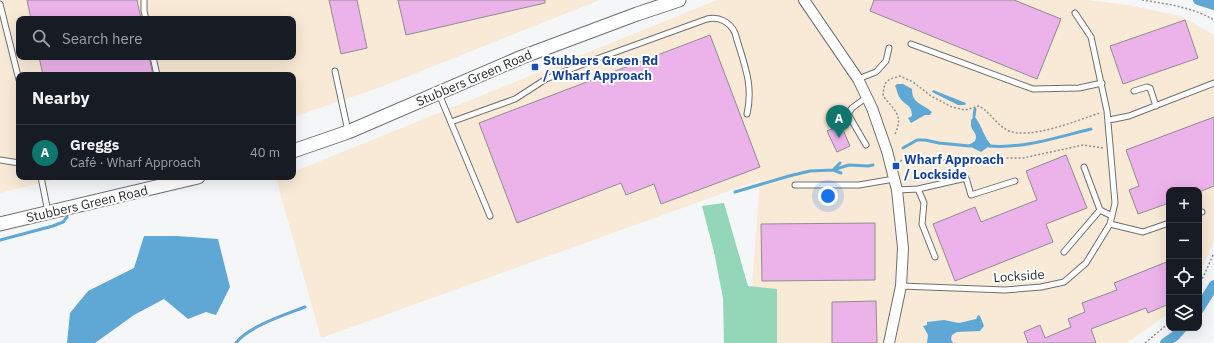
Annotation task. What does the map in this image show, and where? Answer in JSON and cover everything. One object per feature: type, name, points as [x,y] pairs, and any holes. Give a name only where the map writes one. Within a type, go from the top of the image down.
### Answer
[{"type":"street","name":"Stubbers Green Road","points":[[296,151],[348,132],[522,57],[659,3],[679,0]]},
{"type":"street","points":[[804,0],[858,79],[872,108],[891,164],[897,190],[903,248],[901,286],[889,343]]},
{"type":"street","name":"Stubbers Green Road","points":[[0,224],[171,181]]},
{"type":"lane","points":[[144,0],[146,16]]},
{"type":"lane","points":[[0,7],[17,72]]},
{"type":"lane","name":"Lockside","points":[[901,286],[1005,290],[1041,287],[1064,282],[1086,263],[1110,224],[1115,203],[1109,120],[1102,83],[1091,37],[1075,13]]},
{"type":"lane","points":[[451,122],[515,99],[546,79],[591,61],[712,18],[718,18],[728,24],[732,27],[735,33],[748,79],[749,105],[747,114]]},
{"type":"lane","points":[[911,44],[1033,89],[1079,88],[1102,83]]},
{"type":"lane","points":[[858,79],[876,72],[886,62],[889,48]]},
{"type":"lane","points":[[154,60],[156,72]]},
{"type":"lane","points":[[335,71],[348,132]]},
{"type":"lane","points":[[1109,120],[1129,116],[1214,83]]},
{"type":"lane","points":[[1134,91],[1147,87],[1150,88],[1156,106]]},
{"type":"lane","points":[[439,93],[490,216]]},
{"type":"lane","points":[[866,145],[848,114],[852,108],[867,97]]},
{"type":"lane","points":[[0,160],[16,163]]},
{"type":"lane","points":[[1084,167],[1100,210],[1112,216]]},
{"type":"lane","points":[[795,185],[859,185],[894,178]]},
{"type":"lane","points":[[897,190],[918,189],[966,178],[971,195],[1015,181]]},
{"type":"lane","points":[[42,180],[48,213]]},
{"type":"lane","points":[[918,189],[924,203],[922,224],[935,258]]},
{"type":"lane","points":[[1064,252],[1100,210]]},
{"type":"lane","points":[[1110,224],[1143,232],[1166,224]]},
{"type":"path","points":[[1142,0],[1186,8],[1203,13],[1214,20]]},
{"type":"path","points":[[895,134],[899,126],[898,115],[883,96],[884,86],[889,79],[900,76],[913,82],[931,96],[952,107],[965,110],[979,106],[1008,131],[1020,134],[1041,132],[1107,111]]},
{"type":"path","points":[[891,164],[914,157],[980,163],[999,158],[1023,158],[1083,145],[1110,149]]},
{"type":"path","points":[[1202,279],[1214,253]]},
{"type":"path","points":[[1145,343],[1166,326]]},
{"type":"shaded area","points":[[0,0],[600,0],[381,87],[296,116],[296,72],[16,72],[16,180],[52,180],[0,193]]},
{"type":"shaded area","points":[[717,0],[1088,0],[1127,5],[1181,16],[1214,35],[1214,241],[1202,269],[1202,187],[1166,187],[1166,315],[1127,343],[748,343],[760,180],[321,338],[277,180],[296,180],[296,171]]},
{"type":"green space","points":[[724,203],[748,286],[777,289],[777,343],[724,343],[723,298],[714,252],[702,206]]},
{"type":"water","points":[[897,84],[903,84],[912,89],[914,98],[918,103],[932,112],[930,115],[925,115],[911,123],[908,118],[912,116],[911,109],[899,96],[895,86]]},
{"type":"water","points":[[933,90],[966,103],[965,105],[958,105],[932,92]]},
{"type":"water","points":[[974,116],[992,146],[981,152],[967,146],[975,141],[976,138],[971,126],[971,120]]},
{"type":"water","points":[[144,236],[177,236],[218,239],[230,287],[216,315],[206,312],[188,319],[164,299],[134,315],[95,343],[67,343],[70,313],[88,291],[134,268]]},
{"type":"water","points":[[978,315],[980,316],[984,326],[980,331],[957,332],[952,335],[951,339],[953,343],[927,343],[928,335],[923,326],[927,325],[927,322],[944,320],[959,323],[976,319]]},
{"type":"building","points":[[27,0],[137,0],[140,16],[30,16]]},
{"type":"building","points":[[329,0],[357,0],[367,48],[341,54]]},
{"type":"building","points":[[398,0],[545,0],[545,3],[406,35]]},
{"type":"building","points":[[874,0],[1014,0],[1061,19],[1037,79],[870,11]]},
{"type":"building","points":[[1185,20],[1198,58],[1123,84],[1110,46]]},
{"type":"building","points":[[710,35],[760,167],[661,204],[654,184],[626,195],[621,183],[517,223],[479,123]]},
{"type":"building","points":[[40,60],[150,60],[152,72],[42,72]]},
{"type":"building","points":[[1214,117],[1214,186],[1202,191],[1202,187],[1166,187],[1166,204],[1138,214],[1129,190],[1139,186],[1126,150]]},
{"type":"building","points":[[841,125],[850,146],[837,152],[827,131]]},
{"type":"building","points":[[1066,155],[1087,208],[1046,224],[1053,242],[955,281],[933,224],[975,207],[981,222],[1037,200],[1026,171]]},
{"type":"building","points":[[875,223],[875,280],[762,281],[761,224]]},
{"type":"building","points":[[1166,262],[1166,305],[1148,313],[1146,308],[1091,329],[1096,343],[1028,343],[1024,332],[1040,325],[1045,338],[1071,327],[1068,319],[1085,312],[1082,303],[1117,290],[1114,283]]},
{"type":"building","points":[[876,301],[877,343],[832,343],[832,302]]},
{"type":"waterway","points":[[1198,0],[1214,5]]},
{"type":"waterway","points":[[974,116],[975,109]]},
{"type":"waterway","points":[[989,146],[1015,146],[1028,144],[1091,129]]},
{"type":"waterway","points":[[903,148],[917,140],[970,146]]},
{"type":"waterway","points":[[840,163],[833,170],[841,173]]},
{"type":"waterway","points":[[735,192],[810,171],[833,170],[849,165],[873,165]]},
{"type":"waterway","points":[[0,240],[53,226],[63,222],[67,217]]},
{"type":"waterway","points":[[1202,304],[1214,285]]},
{"type":"waterway","points":[[236,343],[241,337],[258,326],[305,307]]},
{"type":"waterway","points":[[1165,343],[1179,331]]},
{"type":"place","name":"Stubbers Green Rd / Wharf Approach","points":[[535,67]]},
{"type":"place","name":"Greggs","points":[[839,138]]},
{"type":"place","name":"Wharf Approach / Lockside","points":[[896,166]]}]
